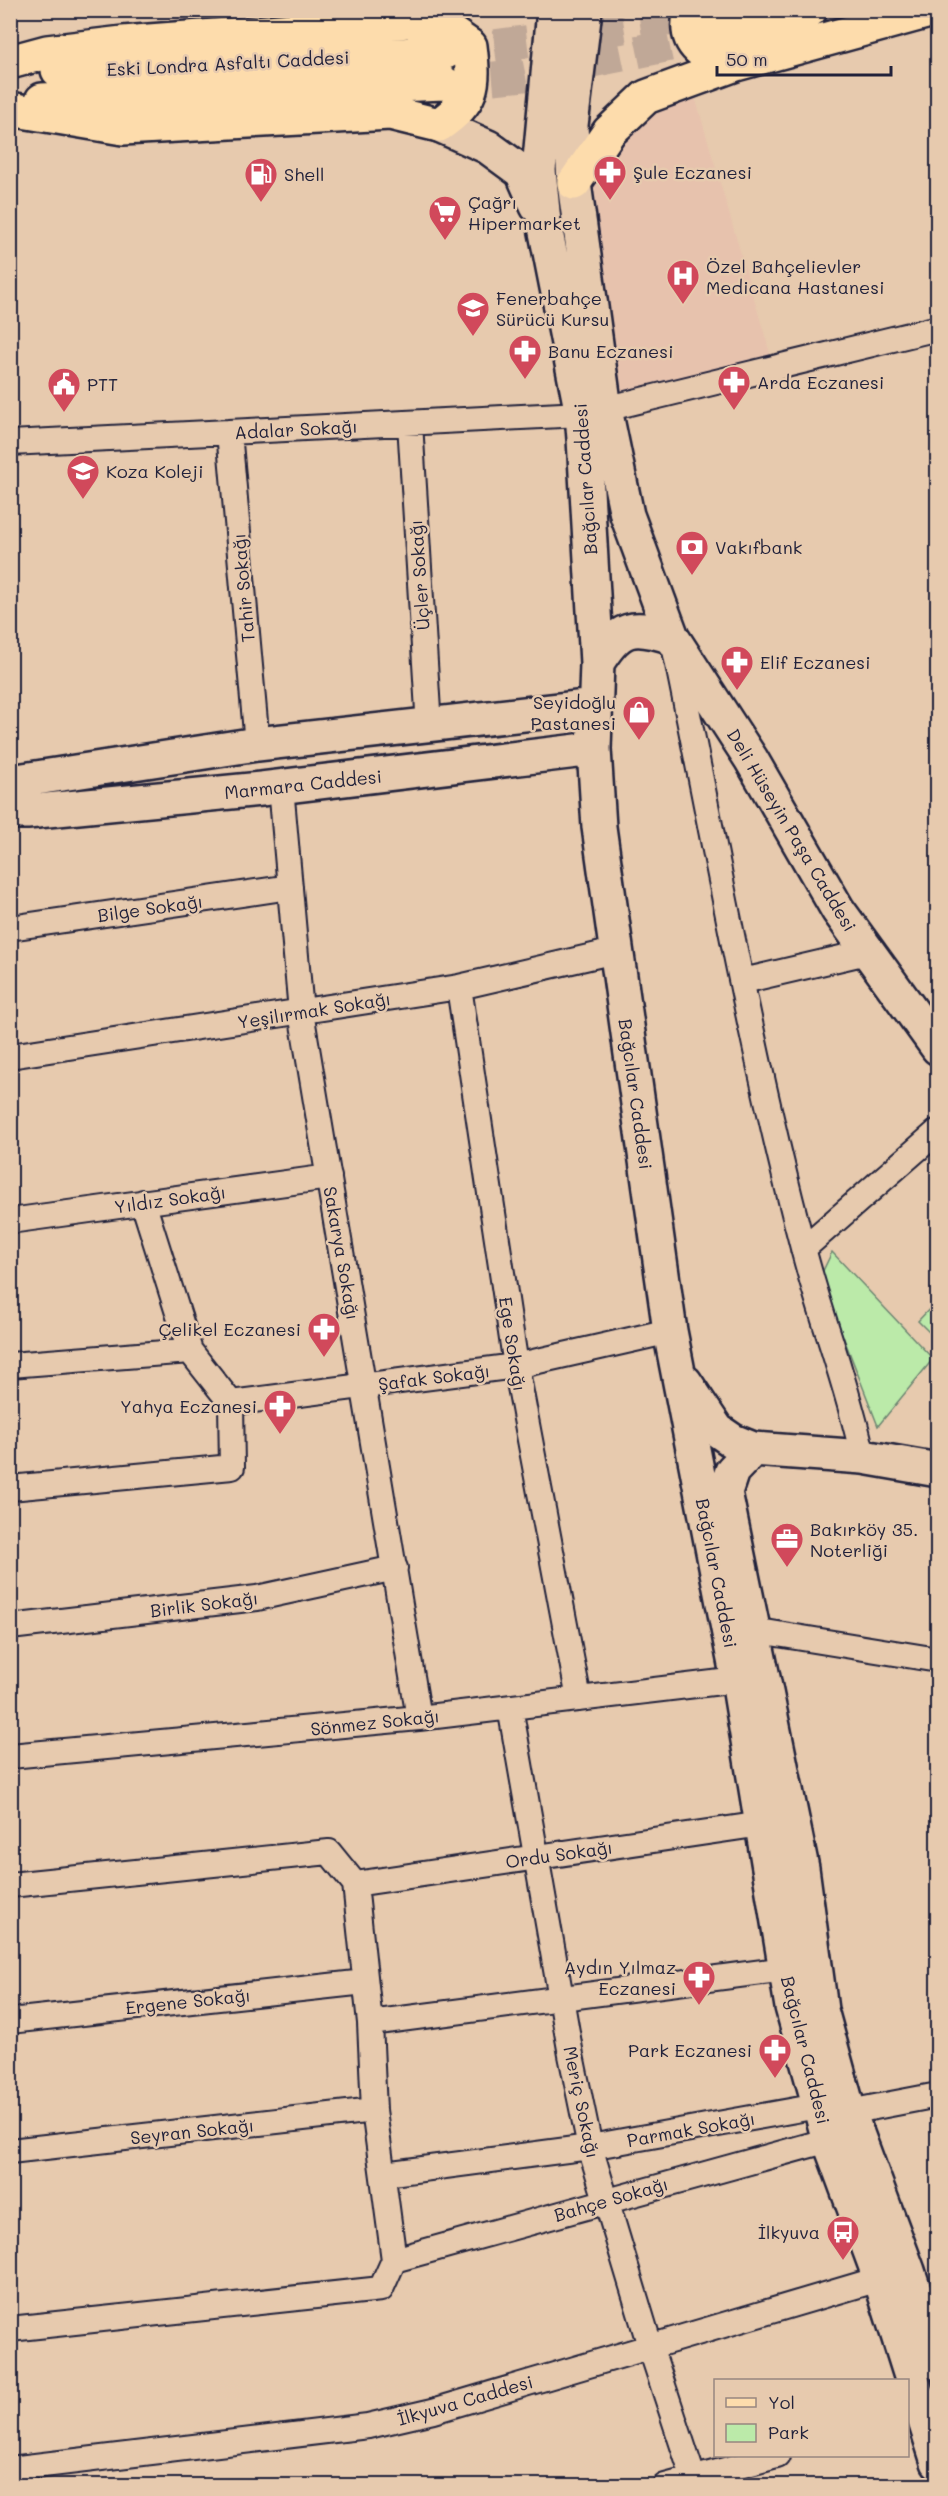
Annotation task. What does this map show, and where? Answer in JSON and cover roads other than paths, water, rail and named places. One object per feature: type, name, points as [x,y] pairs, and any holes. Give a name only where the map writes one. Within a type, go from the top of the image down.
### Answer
[{"type":"main road","name":"Bağcılar Caddesi","points":[[554,10],[539,170],[544,222],[593,412],[627,515],[672,637]]},
{"type":"main road","name":"Bağcılar Caddesi","points":[[585,10],[571,124],[593,412],[597,663],[594,749],[599,827],[615,951],[670,1331],[738,1680],[792,2007],[834,2109],[829,2140],[894,2275],[916,2420],[938,2462]]},
{"type":"main road","points":[[736,64],[712,60],[698,49],[690,34],[710,17],[810,10]]},
{"type":"main road","points":[[574,183],[609,132],[645,97],[736,64],[933,10]]},
{"type":"main road","points":[[10,62],[46,52],[353,18],[409,21],[450,32],[470,46],[471,94],[457,112],[439,125]]},
{"type":"main road","name":"Eski Londra Asfaltı Caddesi","points":[[10,71],[226,66],[445,67],[10,101]]},
{"type":"main road","points":[[10,108],[123,128],[390,113],[439,125],[488,147],[522,172],[544,222]]},
{"type":"main road","points":[[597,663],[618,634],[649,629],[672,637]]},
{"type":"main road","name":"Deli Hüseyin Paşa Caddesi","points":[[672,637],[750,759],[837,910],[938,1048]]},
{"type":"main road","points":[[10,782],[257,744],[429,727],[595,706]]},
{"type":"main road","name":"Marmara Caddesi","points":[[10,812],[281,787],[594,749]]},
{"type":"main road","points":[[677,1371],[717,1430],[733,1441],[753,1449],[862,1457],[938,1470]]},
{"type":"main road","points":[[753,1449],[732,1471],[725,1492],[802,1868],[834,2109],[894,2275],[938,2363]]},
{"type":"street","name":"Adalar Sokağı","points":[[10,443],[593,412],[937,330]]},
{"type":"street","name":"Üçler Sokağı","points":[[410,423],[429,727]]},
{"type":"street","name":"Tahir Sokağı","points":[[229,432],[257,744]]},
{"type":"street","name":"Bağcılar Caddesi","points":[[672,637],[743,981],[803,1249],[854,1417],[862,1457]]},
{"type":"street","name":"Sakarya Sokağı","points":[[281,787],[301,1012],[419,1718]]},
{"type":"street","name":"Bilge Sokağı","points":[[10,928],[290,887]]},
{"type":"street","name":"Yeşilırmak Sokağı","points":[[10,1056],[459,987],[615,951]]},
{"type":"street","points":[[743,981],[867,951]]},
{"type":"street","name":"Ege Sokağı","points":[[459,987],[516,1366],[579,1699]]},
{"type":"street","points":[[803,1249],[938,1131]]},
{"type":"street","name":"Yıldız Sokağı","points":[[10,1221],[329,1177]]},
{"type":"street","points":[[10,1488],[232,1467],[231,1403],[190,1351],[143,1202]]},
{"type":"street","name":"Şafak Sokağı","points":[[231,1403],[516,1366],[670,1331]]},
{"type":"street","points":[[10,1365],[190,1351]]},
{"type":"street","name":"Birlik Sokağı","points":[[10,1627],[257,1598],[395,1568]]},
{"type":"street","points":[[753,1630],[938,1660]]},
{"type":"street","name":"Sönmez Sokağı","points":[[10,1756],[419,1718],[738,1680]]},
{"type":"street","name":"Meriç Sokağı","points":[[510,1707],[561,1998],[590,2147],[650,2346],[695,2481]]},
{"type":"street","name":"Ordu Sokağı","points":[[355,1884],[762,1824]]},
{"type":"street","points":[[10,1885],[329,1852],[355,1884],[370,2023],[374,2110],[394,2260],[381,2289],[10,2329]]},
{"type":"street","points":[[370,2023],[786,1969]]},
{"type":"street","name":"Ergene Sokağı","points":[[10,2021],[365,1982]]},
{"type":"street","name":"Parmak Sokağı","points":[[384,2174],[590,2147],[938,2095]]},
{"type":"street","name":"Seyran Sokağı","points":[[10,2151],[374,2110]]},
{"type":"street","name":"Bahçe Sokağı","points":[[394,2260],[829,2140]]},
{"type":"street","name":"İlkyuva Caddesi","points":[[10,2469],[368,2426],[433,2411],[894,2275]]},
{"type":"street","points":[[665,2486],[695,2481],[774,2457]]},
{"type":"tunnel","points":[[446,52],[556,38],[710,13]]},
{"type":"tunnel","points":[[444,83],[524,75],[719,35]]},
{"type":"place","name":"Şule Eczanesi","points":[[610,201]]},
{"type":"place","name":"Shell","points":[[261,203]]},
{"type":"place","name":"Çağrı Hipermarket","points":[[445,241]]},
{"type":"place","name":"Özel Bahçelievler Medicana Hastanesi","points":[[683,305]]},
{"type":"place","name":"Fenerbahçe Sürücü Kursu","points":[[473,337]]},
{"type":"place","name":"Banu Eczanesi","points":[[525,380]]},
{"type":"place","name":"Arda Eczanesi","points":[[734,411]]},
{"type":"place","name":"PTT","points":[[64,413]]},
{"type":"place","name":"Koza Koleji","points":[[83,500]]},
{"type":"place","name":"Vakıfbank","points":[[692,576]]},
{"type":"place","name":"Elif Eczanesi","points":[[737,691]]},
{"type":"place","name":"Seyidoğlu Pastanesi","points":[[639,741]]},
{"type":"place","name":"Çelikel Eczanesi","points":[[324,1358]]},
{"type":"place","name":"Yahya Eczanesi","points":[[280,1435]]},
{"type":"place","name":"Bakırköy 35. Noterliği","points":[[787,1568]]},
{"type":"place","name":"Aydın Yılmaz Eczanesi","points":[[699,2006]]},
{"type":"place","name":"Park Eczanesi","points":[[775,2079]]},
{"type":"place","name":"İlkyuva","points":[[843,2261]]}]
